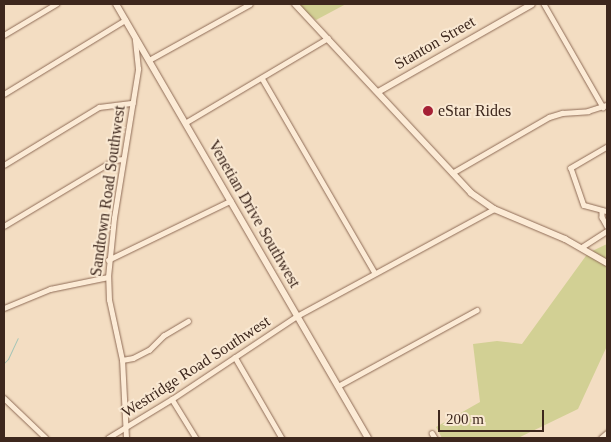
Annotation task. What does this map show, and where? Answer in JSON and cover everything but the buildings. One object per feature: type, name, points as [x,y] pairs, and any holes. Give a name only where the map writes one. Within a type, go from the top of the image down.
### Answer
[{"type":"street","points":[[4,35],[56,4]]},
{"type":"street","name":"Venetian Drive Southwest","points":[[118,4],[134,36],[368,438]]},
{"type":"street","points":[[149,60],[250,4]]},
{"type":"street","points":[[295,4],[471,193],[494,209],[582,247],[607,263]]},
{"type":"street","name":"Stanton Street","points":[[378,92],[532,4]]},
{"type":"street","points":[[452,173],[549,117],[605,106],[544,4]]},
{"type":"street","points":[[4,94],[125,20]]},
{"type":"street","name":"Sandtown Road Southwest","points":[[126,438],[122,360],[109,300],[108,260],[138,69],[134,36]]},
{"type":"street","points":[[185,123],[328,38]]},
{"type":"street","points":[[262,78],[375,273]]},
{"type":"street","points":[[4,165],[99,107],[133,103]]},
{"type":"street","points":[[607,147],[571,168],[584,205],[605,210],[602,217],[607,226]]},
{"type":"street","points":[[4,226],[114,160],[123,159]]},
{"type":"street","points":[[108,260],[230,201]]},
{"type":"street","name":"Westridge Road Southwest","points":[[108,438],[172,400],[297,316],[494,209]]},
{"type":"street","points":[[582,247],[607,231]]},
{"type":"street","points":[[4,308],[50,289],[108,277]]},
{"type":"street","points":[[338,386],[477,310]]},
{"type":"street","points":[[122,360],[133,358],[149,350],[163,336],[188,321]]},
{"type":"street","points":[[235,357],[282,438]]},
{"type":"street","points":[[4,398],[46,438]]},
{"type":"street","points":[[172,400],[196,438]]},
{"type":"street","points":[[601,438],[607,433]]},
{"type":"shaded area","points":[[296,4],[346,4],[316,20]]},
{"type":"shaded area","points":[[607,244],[607,346],[578,409],[518,438],[442,438],[436,427],[480,402],[473,344],[497,341],[522,344],[588,253]]},
{"type":"waterway","points":[[4,363],[8,359],[18,338]]},
{"type":"place","name":"eStar Rides","points":[[428,111]]}]
